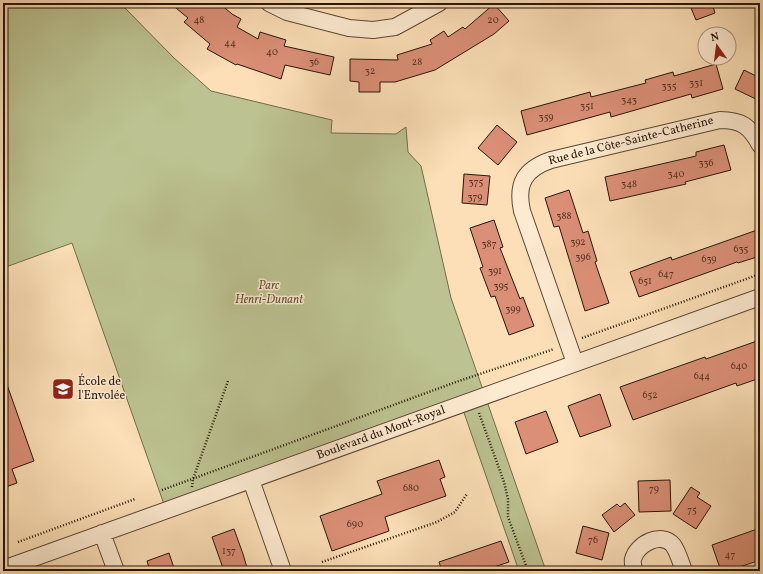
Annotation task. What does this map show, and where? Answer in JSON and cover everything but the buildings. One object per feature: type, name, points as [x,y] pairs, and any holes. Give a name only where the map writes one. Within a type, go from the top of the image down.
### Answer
[{"type":"street","points":[[269,3],[287,12],[349,28],[373,30],[395,27],[439,3]]},
{"type":"street","name":"Rue de la Côte-Sainte-Catherine","points":[[574,363],[522,211],[520,194],[526,175],[532,168],[552,160],[720,120],[740,122],[748,128],[760,145]]},
{"type":"street","name":"Boulevard du Mont-Royal","points":[[3,569],[760,297]]},
{"type":"street","points":[[250,480],[283,571]]},
{"type":"street","points":[[102,533],[116,571]]},
{"type":"street","points":[[634,571],[633,560],[636,552],[641,546],[649,541],[658,539],[673,544],[684,571]]},
{"type":"path","points":[[582,338],[760,274]]},
{"type":"path","points":[[162,490],[456,382],[554,348]]},
{"type":"path","points":[[191,501],[193,479],[228,382]]},
{"type":"path","points":[[474,400],[504,482],[507,495],[508,517],[528,571]]},
{"type":"path","points":[[322,562],[437,522],[455,512],[467,494]]},
{"type":"path","points":[[18,542],[135,499]]},
{"type":"path","points":[[111,508],[113,513]]},
{"type":"green space","name":"Parc Henri-Dunant","points":[[3,3],[117,3],[125,8],[174,58],[211,91],[332,120],[331,133],[396,134],[406,127],[408,152],[421,166],[451,298],[546,571],[519,571],[461,404],[166,510],[72,243],[3,268]]},
{"type":"place","name":"École de l'Envolée","points":[[63,389]]}]
